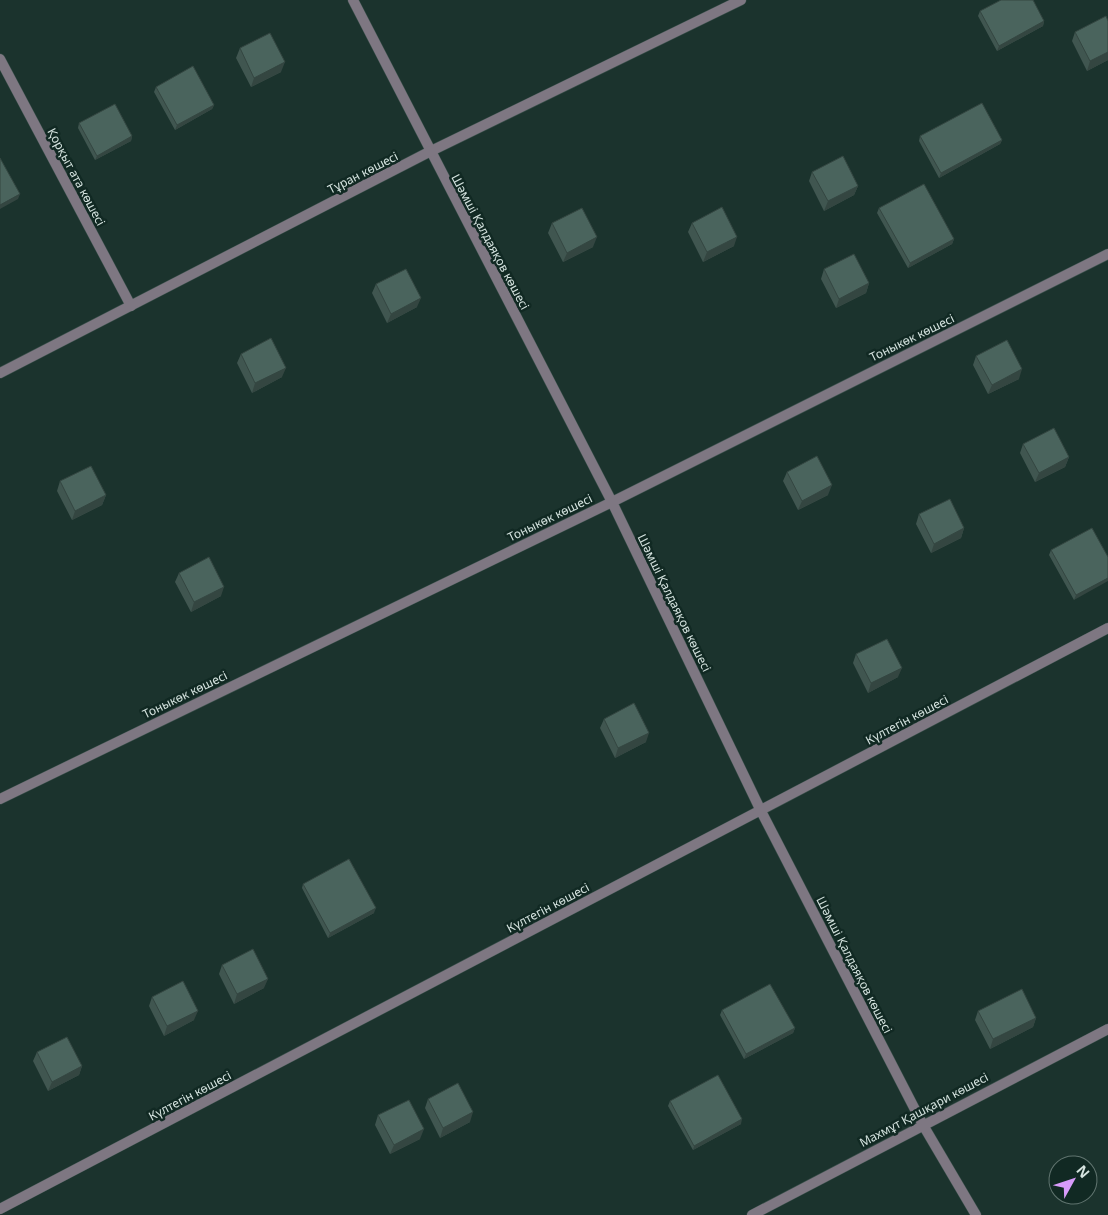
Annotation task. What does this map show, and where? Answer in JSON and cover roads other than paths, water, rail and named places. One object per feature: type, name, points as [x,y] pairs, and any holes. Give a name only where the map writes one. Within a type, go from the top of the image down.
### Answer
[{"type":"street","name":"Шәмші Қалдаяқов көшесі","points":[[353,0],[429,152],[612,502],[761,811],[923,1125],[976,1215]]},
{"type":"street","name":"Тұран көшесі","points":[[0,373],[429,152],[740,0]]},
{"type":"street","name":"Қорқыт ата көшесі","points":[[0,59],[130,306]]},
{"type":"street","name":"Тоныкөк көшесі","points":[[0,798],[612,502],[1108,254]]},
{"type":"street","name":"Күлтегін көшесі","points":[[0,1209],[1108,628]]},
{"type":"street","name":"Махмұт Қашқари көшесі","points":[[752,1215],[1108,1029]]}]
